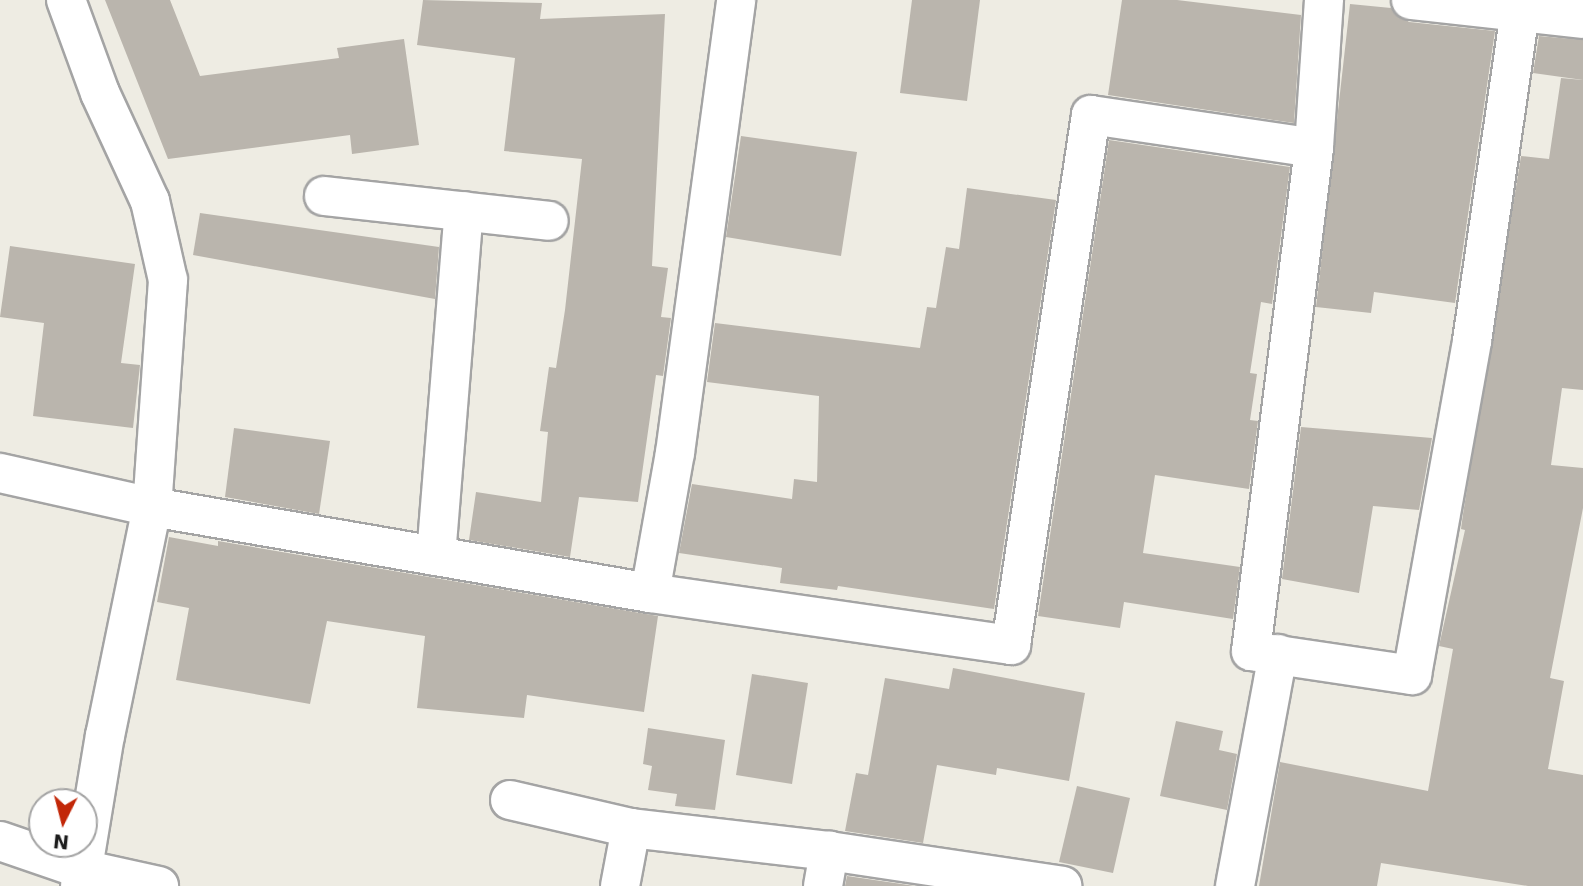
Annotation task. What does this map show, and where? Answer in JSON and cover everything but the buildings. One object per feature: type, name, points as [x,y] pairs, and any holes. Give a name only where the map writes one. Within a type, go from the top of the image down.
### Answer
[{"type":"street","points":[[66,0],[100,93],[150,201],[168,280],[152,508],[81,878]]},
{"type":"street","points":[[650,593],[676,453],[736,0]]},
{"type":"street","points":[[1324,0],[1314,148],[1251,651],[1412,675],[1472,341],[1521,6]]},
{"type":"street","points":[[1411,0],[1521,6],[1583,19]]},
{"type":"street","points":[[0,473],[152,508],[650,593],[1011,645],[1091,115],[1314,148]]},
{"type":"street","points":[[324,196],[549,221]]},
{"type":"street","points":[[436,556],[464,211]]},
{"type":"street","points":[[1235,886],[1278,654]]},
{"type":"street","points":[[510,800],[826,868],[1062,886]]},
{"type":"street","points":[[620,886],[631,828]]},
{"type":"street","points":[[0,841],[81,878],[159,886]]}]
